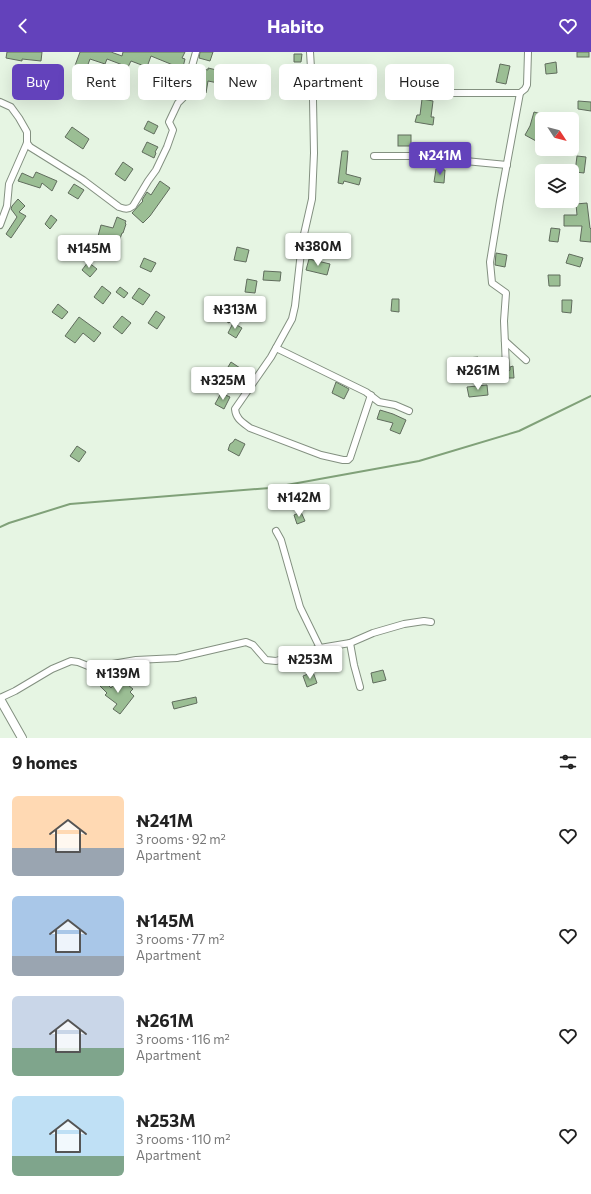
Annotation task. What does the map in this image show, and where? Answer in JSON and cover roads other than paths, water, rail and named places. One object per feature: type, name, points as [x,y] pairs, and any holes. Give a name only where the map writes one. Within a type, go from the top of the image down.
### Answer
[{"type":"main road","points":[[0,699],[22,738]]},
{"type":"street","points":[[27,143],[30,147],[83,180],[119,207],[126,210],[129,209],[133,206],[156,170],[167,147],[173,130],[169,122],[178,103],[183,98],[196,52]]},
{"type":"street","points":[[310,52],[314,153],[312,199],[302,243],[295,306],[292,319],[276,348],[235,409],[241,422],[250,428],[321,455],[348,460],[355,446],[371,395]]},
{"type":"street","points":[[454,93],[520,93],[527,85],[528,52]]},
{"type":"street","points":[[506,368],[504,321],[506,293],[492,283],[490,262],[520,93]]},
{"type":"street","points":[[0,102],[11,107],[27,132],[27,143],[9,184],[7,206],[0,225]]},
{"type":"street","points":[[374,156],[413,156],[507,165]]},
{"type":"street","points":[[505,341],[526,360]]},
{"type":"street","points":[[276,348],[371,395],[379,402],[395,405],[409,411]]},
{"type":"street","points":[[276,531],[281,540],[300,607],[320,648]]},
{"type":"street","points":[[0,699],[52,669],[71,661],[95,667],[136,660],[177,658],[246,642],[253,645],[266,660],[276,661],[320,648],[350,643],[373,632],[404,624],[424,621],[431,622]]},
{"type":"street","points":[[350,643],[360,687]]},
{"type":"waterway","points":[[0,527],[70,504],[270,488],[419,461],[519,431],[591,396]]}]
